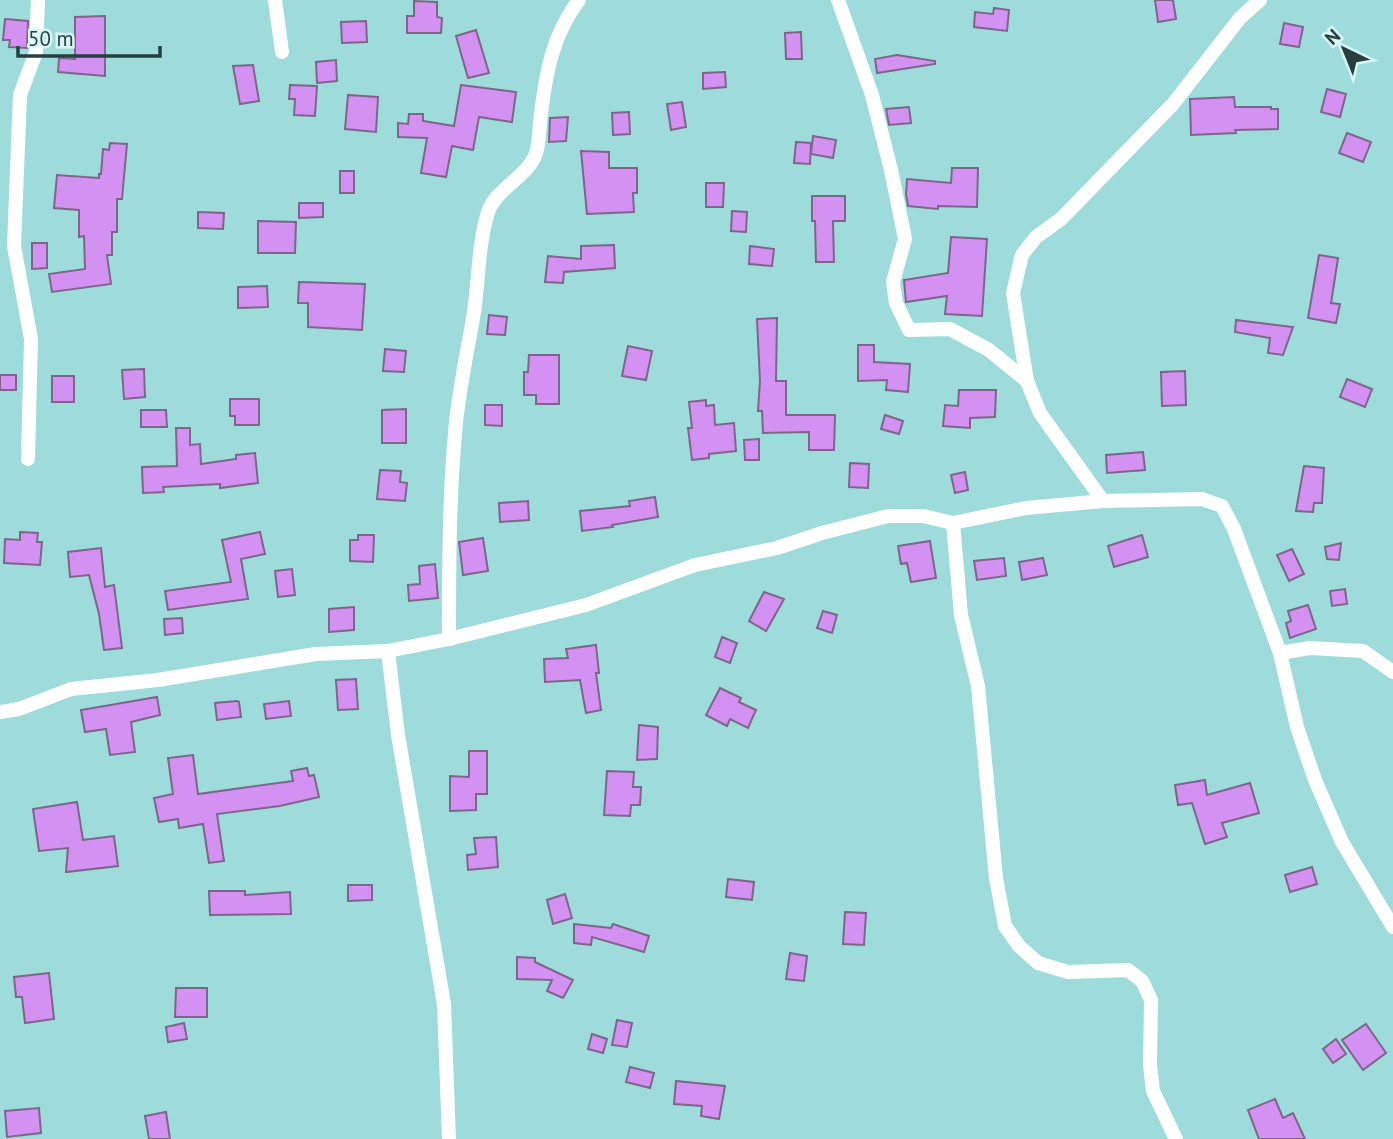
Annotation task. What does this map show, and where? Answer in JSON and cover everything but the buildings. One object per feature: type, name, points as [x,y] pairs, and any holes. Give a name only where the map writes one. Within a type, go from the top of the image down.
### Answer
[{"type":"street","points":[[27,459],[31,339],[14,246],[20,95],[36,52],[38,0]]},
{"type":"street","points":[[275,0],[282,52]]},
{"type":"street","points":[[449,639],[450,528],[456,421],[475,309],[481,242],[489,209],[536,155],[545,78],[555,41],[579,0]]},
{"type":"street","points":[[838,0],[872,95],[891,170],[905,239],[893,282],[896,303],[909,330],[950,328],[989,349],[1027,381]]},
{"type":"street","points":[[1103,501],[1040,413],[1027,381],[1013,293],[1023,255],[1036,237],[1061,219],[1173,103],[1240,18],[1260,0]]},
{"type":"street","points":[[0,712],[19,709],[71,689],[158,680],[316,653],[388,652],[449,639],[586,605],[695,565],[777,548],[888,516],[923,516],[953,523],[1026,508],[1103,501],[1202,499],[1222,506],[1234,529],[1280,653],[1297,727],[1315,780],[1342,842],[1393,927]]},
{"type":"street","points":[[953,523],[961,615],[978,686],[996,878],[1005,926],[1019,946],[1038,963],[1068,972],[1128,970],[1142,981],[1151,1000],[1150,1065],[1153,1091],[1176,1139]]},
{"type":"street","points":[[1280,653],[1310,648],[1363,652],[1393,671]]},
{"type":"street","points":[[388,652],[398,735],[444,1004],[449,1139]]}]
